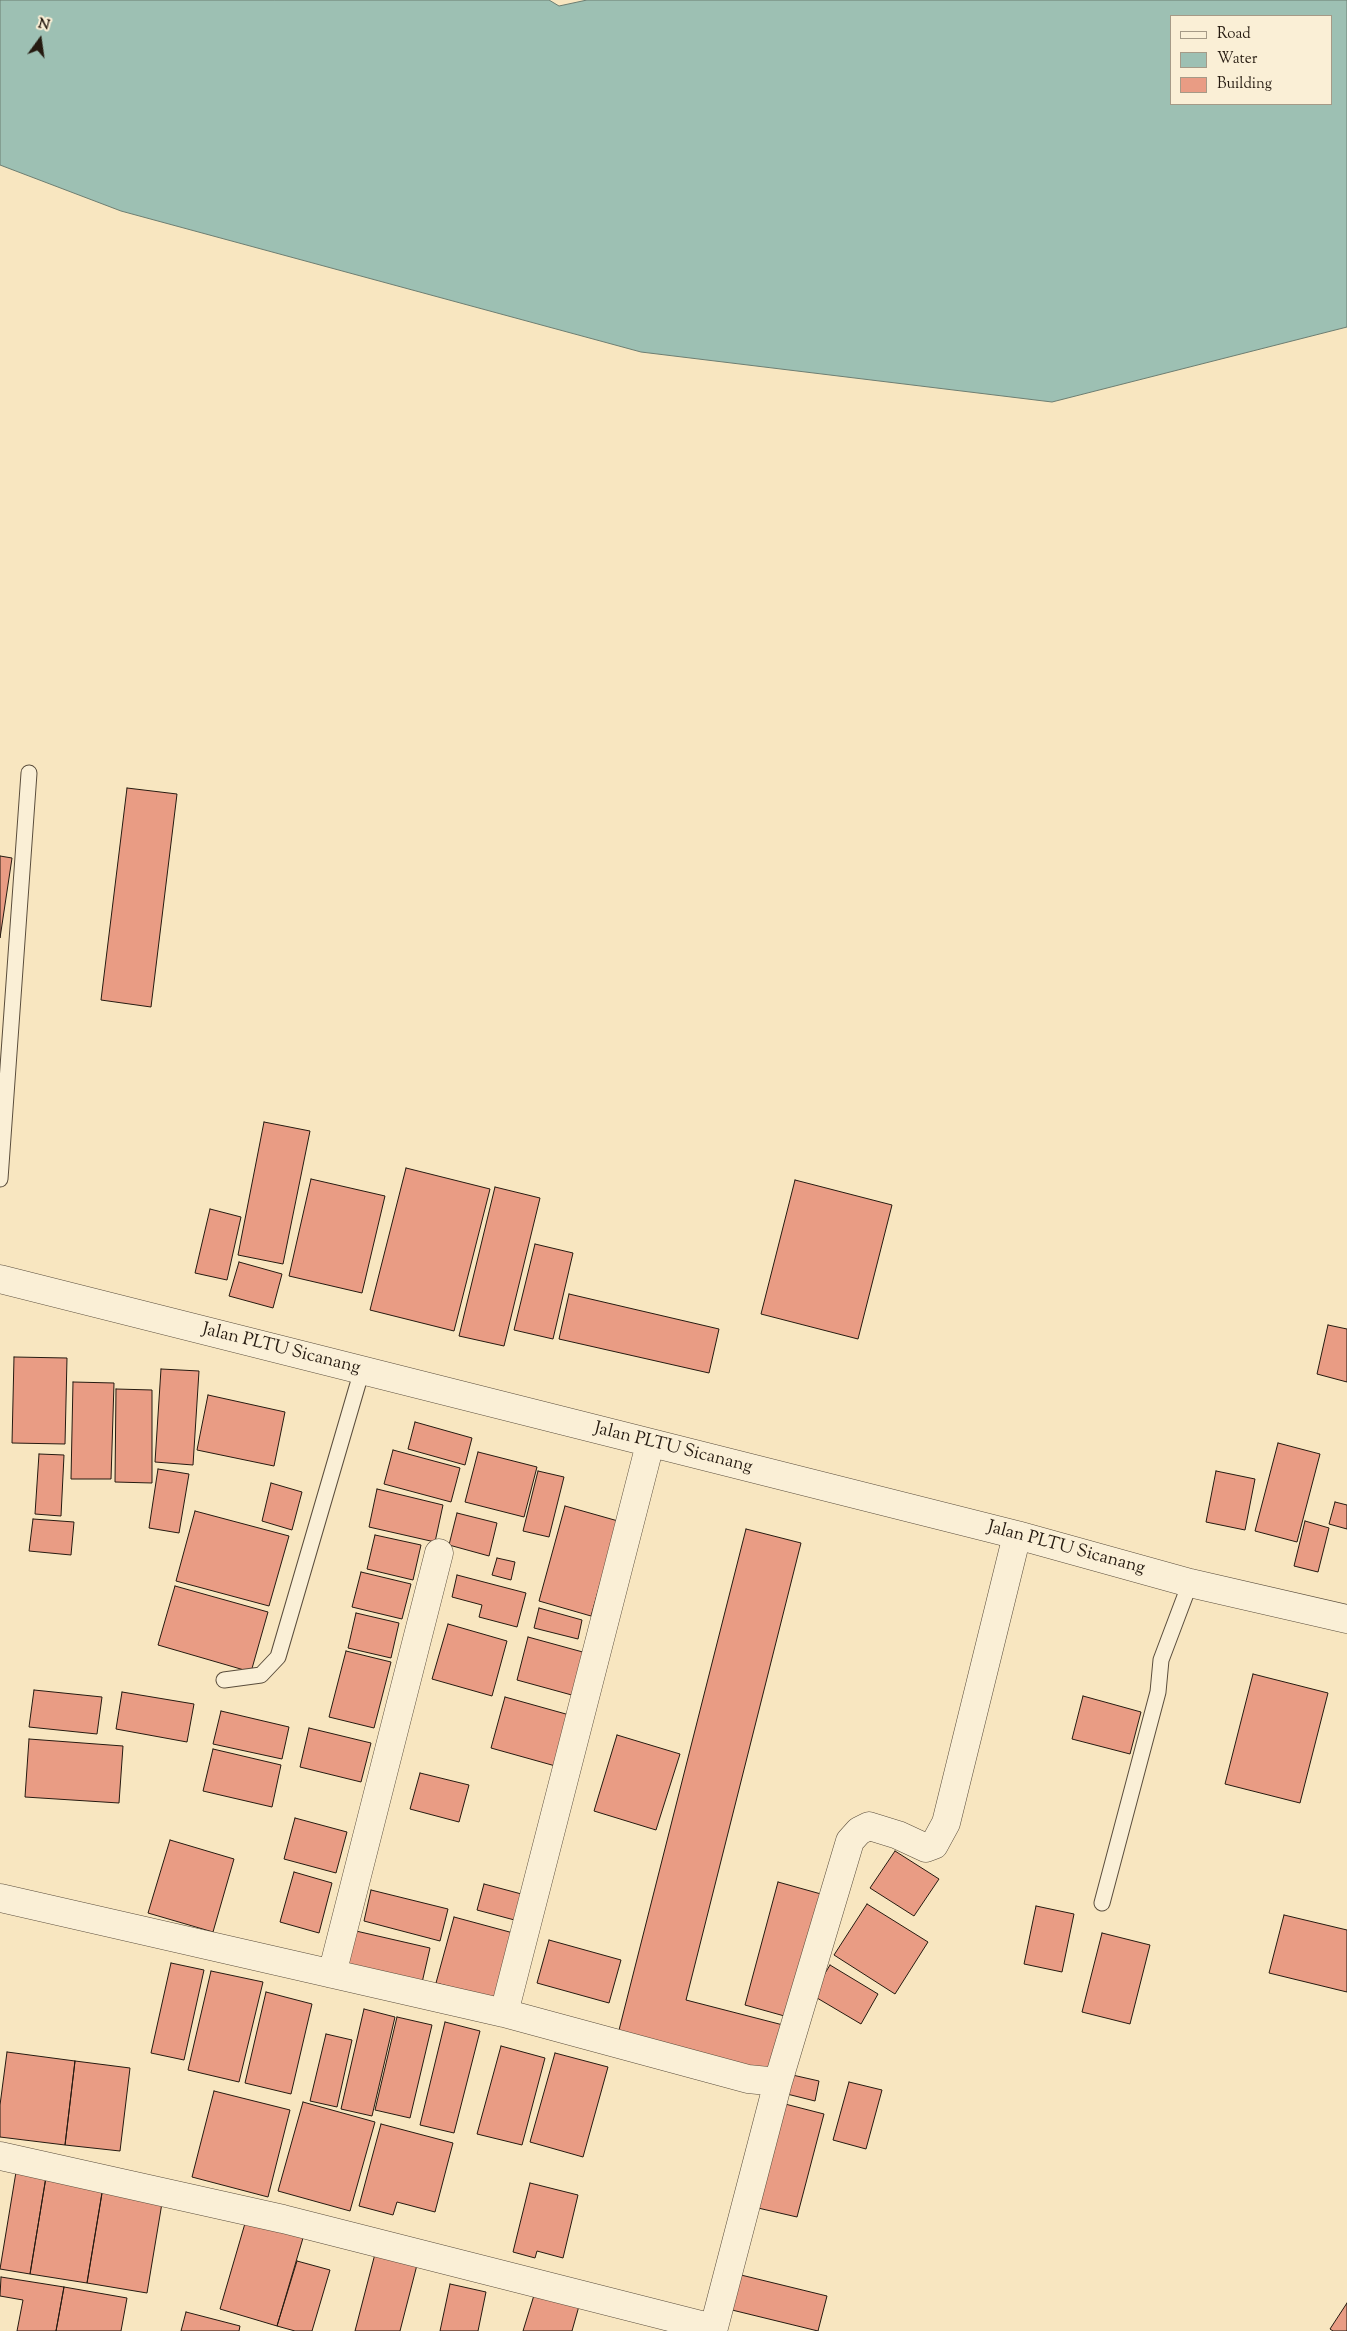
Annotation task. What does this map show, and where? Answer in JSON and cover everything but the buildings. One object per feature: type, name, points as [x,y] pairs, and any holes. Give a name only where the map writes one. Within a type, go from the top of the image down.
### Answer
[{"type":"street","name":"Jalan PLTU Sicanang","points":[[0,1279],[1017,1535],[1190,1583],[1347,1618]]},
{"type":"street","points":[[504,2013],[650,1444]]},
{"type":"street","points":[[0,2156],[283,2219],[713,2330],[778,2082],[850,1842],[859,1831],[869,1826],[898,1835],[926,1848],[934,1845],[946,1823],[1017,1535]]},
{"type":"street","points":[[332,1974],[439,1553]]},
{"type":"street","points":[[0,1898],[504,2013],[748,2079],[778,2082]]},
{"type":"lane","points":[[0,1179],[29,773]]},
{"type":"lane","points":[[224,1680],[261,1675],[278,1657],[362,1370]]},
{"type":"lane","points":[[1102,1903],[1158,1692],[1161,1660],[1190,1583]]},
{"type":"water","points":[[0,0],[549,0],[559,6],[587,0],[1347,0],[1347,327],[1052,402],[641,352],[121,211],[0,165]]}]
